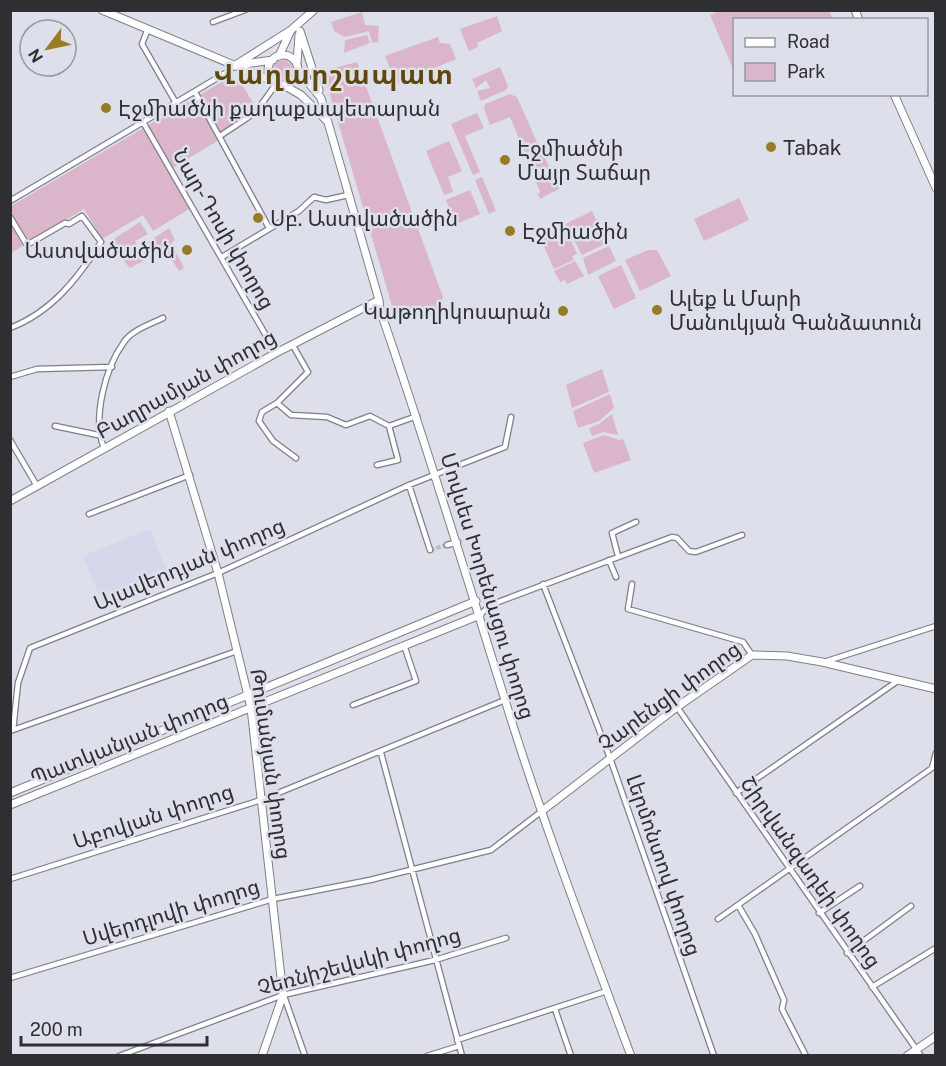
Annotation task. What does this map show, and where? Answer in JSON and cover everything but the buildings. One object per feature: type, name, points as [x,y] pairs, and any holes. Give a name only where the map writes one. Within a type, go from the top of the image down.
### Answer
[{"type":"main road","points":[[102,10],[147,31],[285,86],[293,82],[298,67],[302,21]]},
{"type":"main road","points":[[234,66],[291,30],[314,10]]},
{"type":"main road","points":[[274,82],[268,68],[291,30]]},
{"type":"main road","points":[[300,31],[321,99]]},
{"type":"main road","points":[[234,66],[289,56],[298,67]]},
{"type":"main road","name":"Մովսես Խորենացու փողոց","points":[[298,67],[321,99],[380,310],[458,542],[505,700],[542,811],[631,1056]]},
{"type":"main road","name":"Մովսես Խորենացու փողոց","points":[[285,86],[301,95],[328,122]]},
{"type":"main road","points":[[895,96],[936,188]]},
{"type":"main road","name":"Բաղրամյան փողոց","points":[[10,501],[292,344],[379,300]]},
{"type":"main road","name":"Թումանյան փողոց","points":[[169,411],[218,573],[250,708],[283,994],[262,1056]]},
{"type":"main road","name":"Պատկանյան փողոց","points":[[10,793],[476,601]]},
{"type":"main road","name":"Պատկանյան փողոց","points":[[10,805],[480,615]]},
{"type":"main road","name":"Չարենցի փողոց","points":[[542,811],[677,706],[752,655],[787,656],[822,662],[936,689]]},
{"type":"main road","points":[[907,1056],[918,1052],[936,1036]]},
{"type":"street","points":[[213,22],[245,10]]},
{"type":"street","points":[[147,31],[142,44],[176,103]]},
{"type":"street","points":[[10,201],[195,92],[234,66]]},
{"type":"street","points":[[220,136],[256,112],[274,82]]},
{"type":"street","points":[[195,92],[268,228]]},
{"type":"street","name":"Նար-Դոսի փողոց","points":[[143,122],[276,353]]},
{"type":"street","points":[[222,257],[299,211],[314,197],[326,200],[348,195]]},
{"type":"street","points":[[10,217],[27,245],[65,223],[85,217],[101,242],[89,262],[58,299],[41,313],[10,328]]},
{"type":"street","points":[[104,448],[98,435],[102,393],[123,342],[131,334],[163,318]]},
{"type":"street","points":[[292,344],[308,372],[277,403],[262,412],[259,421],[273,441],[296,458]]},
{"type":"street","points":[[10,377],[38,369],[100,365],[112,367]]},
{"type":"street","points":[[277,403],[291,415],[327,417],[346,425],[370,416],[389,426],[417,416]]},
{"type":"street","name":"Ալավերդյան փողոց","points":[[238,651],[12,730],[18,683],[30,648],[218,573],[409,485],[505,447],[511,417]]},
{"type":"street","points":[[55,426],[98,435]]},
{"type":"street","points":[[377,465],[398,460],[389,426]]},
{"type":"street","points":[[10,440],[37,486]]},
{"type":"street","points":[[89,514],[190,476]]},
{"type":"street","points":[[409,485],[430,550]]},
{"type":"street","points":[[618,556],[612,533],[636,522]]},
{"type":"street","name":"Պատկանյան փողոց","points":[[480,615],[490,605],[672,537],[677,538],[689,551],[696,552],[742,535]]},
{"type":"street","points":[[447,545],[458,542]]},
{"type":"street","points":[[609,560],[616,577]]},
{"type":"street","name":"Լերմոնտով փողոց","points":[[543,584],[610,758],[714,1056]]},
{"type":"street","points":[[632,584],[628,609],[743,642],[752,655]]},
{"type":"street","points":[[476,601],[490,605]]},
{"type":"street","points":[[822,662],[936,626]]},
{"type":"street","points":[[353,705],[416,681],[404,645]]},
{"type":"street","points":[[736,793],[901,679]]},
{"type":"street","name":"Աբովյան փողոց","points":[[10,879],[261,800],[381,753],[505,700]]},
{"type":"street","name":"Շիրվանզադեի փողոց","points":[[677,706],[788,869],[918,1052]]},
{"type":"street","points":[[381,753],[462,1056]]},
{"type":"street","points":[[718,919],[932,768],[935,755]]},
{"type":"street","name":"Սվերդլովի փողոց","points":[[10,978],[273,899],[491,850],[542,811]]},
{"type":"street","points":[[819,913],[860,886]]},
{"type":"street","points":[[738,905],[756,934],[784,1000],[782,1009],[806,1056]]},
{"type":"street","points":[[847,953],[911,906]]},
{"type":"street","name":"Չեռնիշեվսկի փողոց","points":[[119,1056],[283,994],[435,960],[506,938]]},
{"type":"street","points":[[872,987],[936,948]]},
{"type":"street","points":[[457,1040],[607,991]]},
{"type":"street","points":[[283,994],[305,1056]]},
{"type":"street","points":[[555,1009],[570,1056]]},
{"type":"street","points":[[427,1056],[459,1046]]},
{"type":"shaded area","points":[[150,529],[169,576],[102,603],[83,556]]},
{"type":"green space","points":[[719,11],[829,11],[832,18],[733,18],[733,69],[710,15]]},
{"type":"green space","points":[[362,12],[365,25],[379,26],[378,42],[372,43],[369,31],[345,37],[334,31],[331,22]]},
{"type":"green space","points":[[497,16],[502,31],[477,43],[478,47],[469,51],[460,29]]},
{"type":"green space","points":[[367,35],[370,43],[344,53],[345,40]]},
{"type":"green space","points":[[438,37],[440,43],[450,44],[456,59],[396,84],[385,56]]},
{"type":"green space","points":[[283,60],[290,63],[293,70],[290,77],[283,80],[276,77],[273,70],[276,63]]},
{"type":"green space","points":[[357,62],[443,297],[435,312],[431,314],[398,315],[392,306],[323,71]]},
{"type":"green space","points":[[500,67],[508,86],[506,90],[481,101],[477,91],[490,88],[486,80],[476,88],[472,79]]},
{"type":"green space","points":[[230,77],[239,80],[254,104],[252,112],[216,134],[219,140],[169,170],[191,208],[153,231],[143,215],[102,239],[84,209],[11,253],[11,206]]},
{"type":"green space","points":[[510,94],[517,97],[539,147],[525,153],[510,117],[490,125],[484,109],[485,104]]},
{"type":"green space","points":[[477,113],[484,128],[465,136],[480,172],[473,175],[451,124]]},
{"type":"green space","points":[[449,141],[462,171],[448,177],[453,192],[444,195],[426,151]]},
{"type":"green space","points":[[541,149],[559,189],[540,199],[538,194],[540,192],[526,156]]},
{"type":"green space","points":[[482,177],[496,211],[489,214],[475,180]]},
{"type":"green space","points":[[470,190],[480,214],[456,224],[446,200]]},
{"type":"green space","points":[[739,198],[749,220],[704,241],[694,219]]},
{"type":"green space","points":[[592,211],[607,243],[582,255],[565,224]]},
{"type":"green space","points":[[140,222],[148,234],[135,241],[145,260],[130,268],[108,243]]},
{"type":"green space","points":[[564,225],[577,254],[572,256],[574,260],[554,269],[541,240],[544,238],[542,235]]},
{"type":"green space","points":[[169,228],[175,240],[171,243],[184,268],[179,271],[166,251],[158,256],[148,242]]},
{"type":"green space","points":[[609,246],[616,261],[588,275],[583,258]]},
{"type":"green space","points":[[648,250],[657,250],[671,276],[640,291],[625,260]]},
{"type":"green space","points":[[575,261],[584,276],[567,284],[565,280],[560,282],[554,271]]},
{"type":"green space","points":[[621,265],[636,298],[614,309],[598,276]]},
{"type":"green space","points":[[602,369],[609,392],[572,408],[566,385]]},
{"type":"green space","points":[[610,394],[614,408],[599,421],[578,428],[573,411]]},
{"type":"green space","points":[[612,414],[618,435],[604,432],[592,436],[589,428]]},
{"type":"green space","points":[[604,435],[619,440],[623,439],[631,460],[594,473],[583,443]]},
{"type":"tunnel","points":[[430,550],[447,545]]},
{"type":"place","name":"Էջմիածնի քաղաքապետարան","points":[[106,108]]},
{"type":"place","name":"Tabak","points":[[771,147]]},
{"type":"place","name":"Էջմիածնի Մայր Տաճար","points":[[505,160]]},
{"type":"place","name":"Սբ. Աստվածածին","points":[[258,218]]},
{"type":"place","name":"Էջմիածին","points":[[510,231]]},
{"type":"place","name":"Աստվածածին","points":[[187,250]]},
{"type":"place","name":"Ալեք և Մարի Մանուկյան Գանձատուն","points":[[657,310]]},
{"type":"place","name":"Կաթողիկոսարան","points":[[563,311]]},
{"type":"district","name":"Վաղարշապատ","points":[[334,74]]}]
